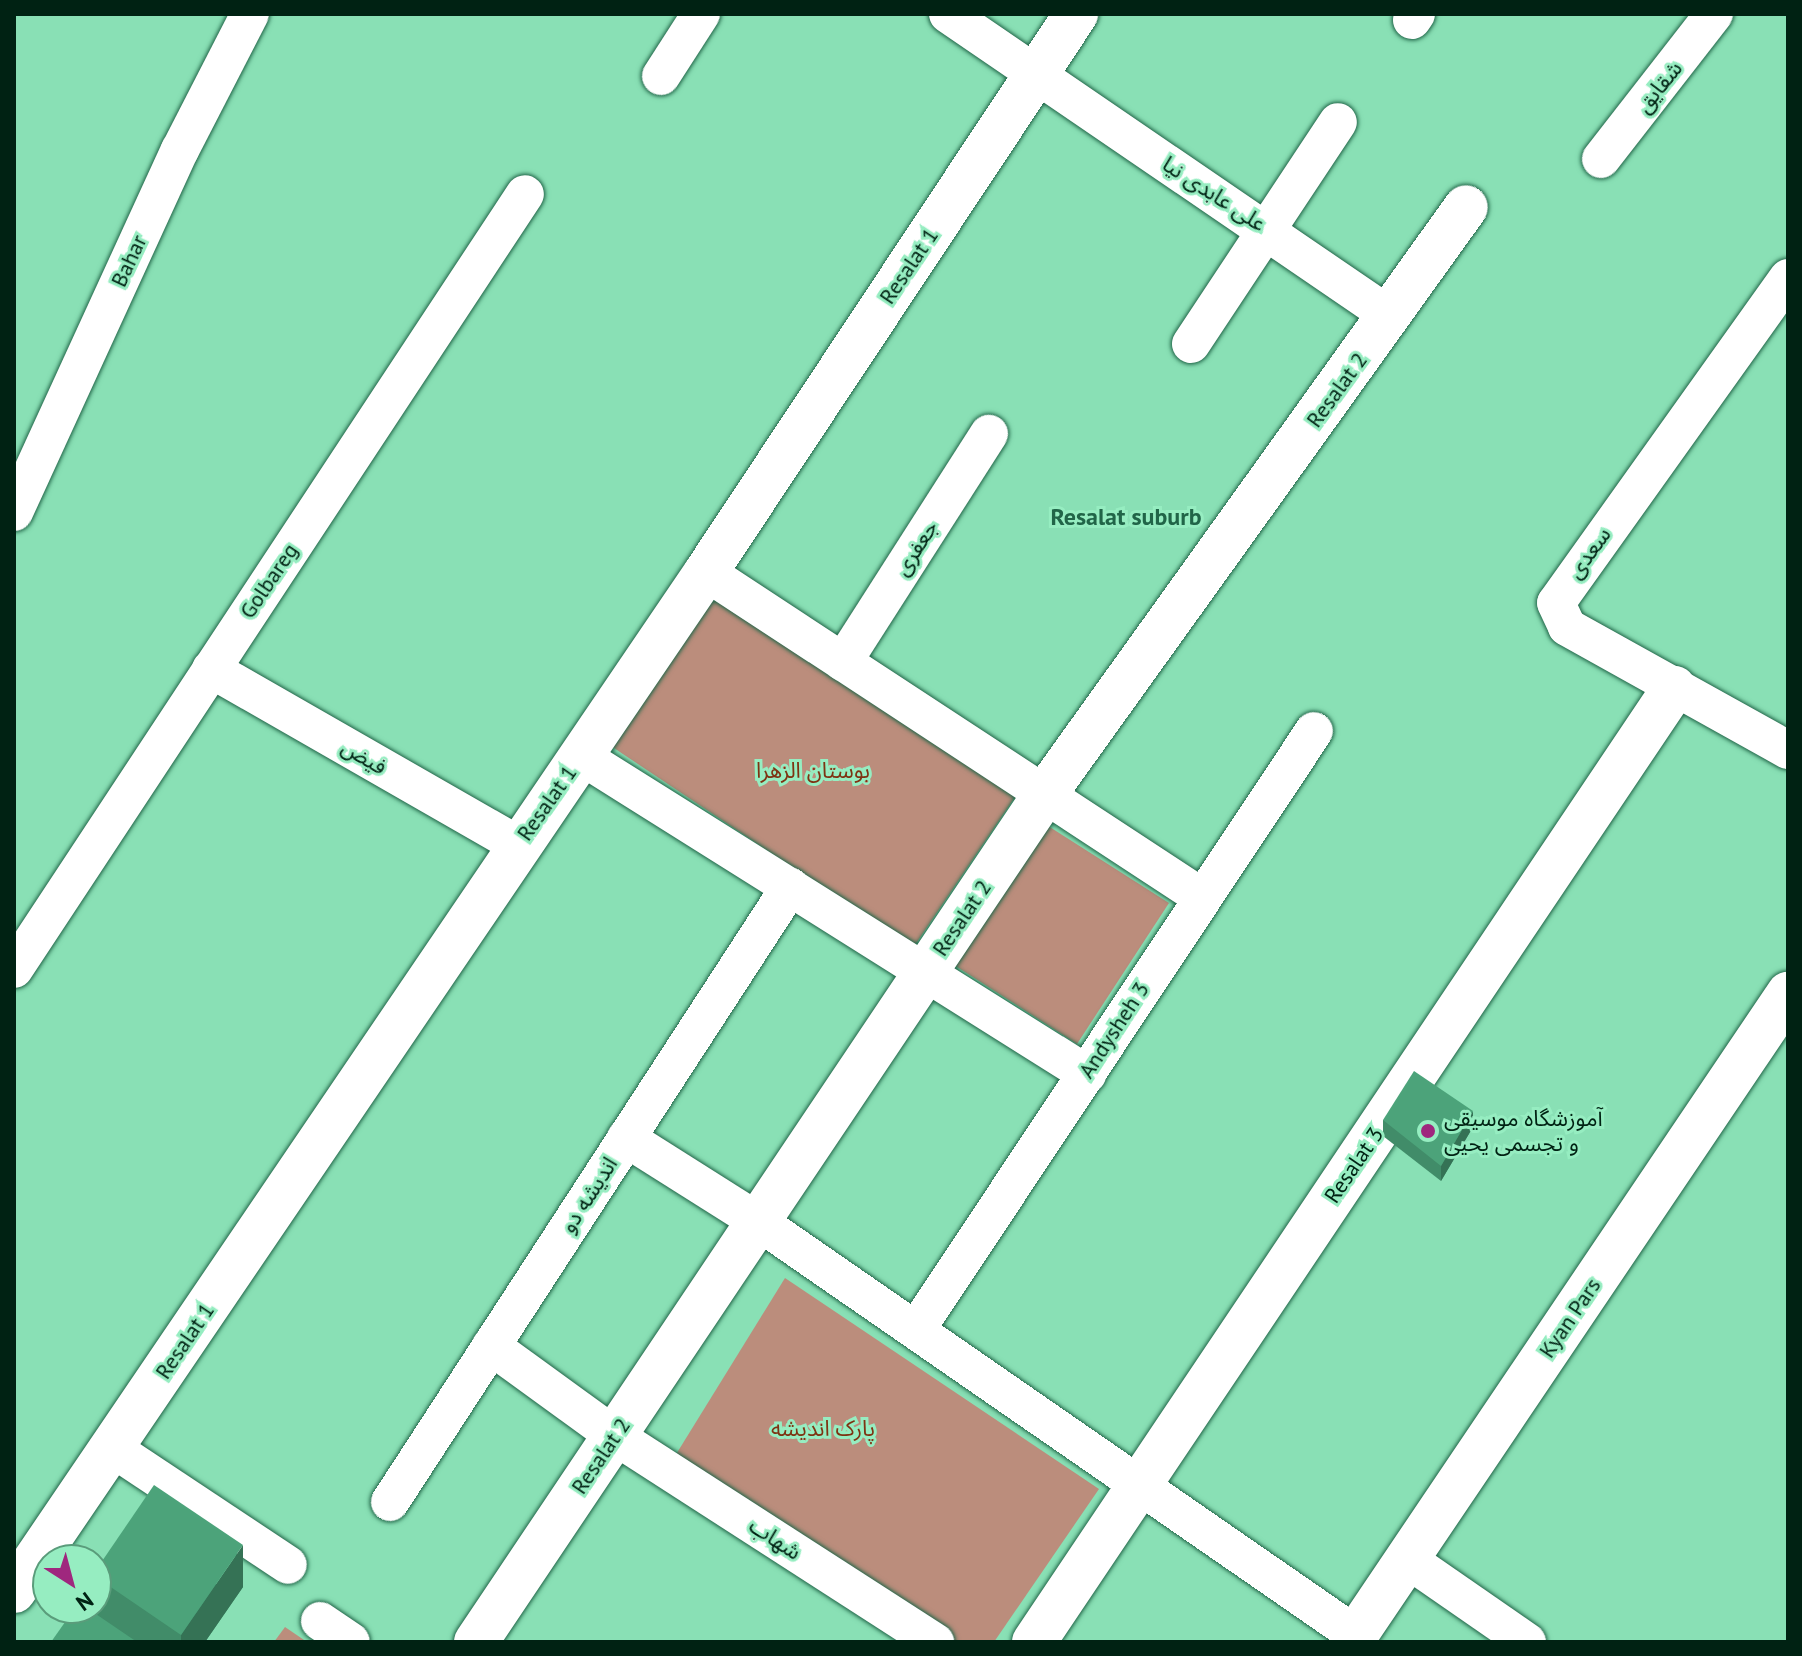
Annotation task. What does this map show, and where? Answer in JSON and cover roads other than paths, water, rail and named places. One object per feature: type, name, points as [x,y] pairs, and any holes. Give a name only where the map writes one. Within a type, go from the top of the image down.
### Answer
[{"type":"street","name":"Bahar","points":[[14,512],[180,150],[250,14]]},
{"type":"street","points":[[661,76],[701,14]]},
{"type":"street","points":[[948,14],[1034,77]]},
{"type":"street","name":"Resalat 1","points":[[14,1591],[706,572],[1076,14]]},
{"type":"street","name":"شقایق","points":[[1601,159],[1714,14]]},
{"type":"street","name":"علی عابدی نیا","points":[[1034,77],[1268,230],[1390,316]]},
{"type":"street","points":[[1191,344],[1338,122]]},
{"type":"street","name":"Golbareg","points":[[14,969],[525,194]]},
{"type":"street","name":"Resalat 2","points":[[476,1642],[1045,794],[1466,207]]},
{"type":"street","name":"سعدی","points":[[1788,278],[1556,603],[1567,627],[1788,750]]},
{"type":"street","name":"جعفری","points":[[843,662],[989,434]]},
{"type":"street","points":[[706,572],[1200,896]]},
{"type":"street","name":"فیض","points":[[211,669],[518,845]]},
{"type":"street","name":"Resalat 3","points":[[1034,1642],[1674,688]]},
{"type":"street","name":"Andysheh 3","points":[[916,1330],[1087,1074],[1200,896],[1314,731]]},
{"type":"street","points":[[581,756],[1087,1074]]},
{"type":"street","name":"اندیشه دو","points":[[390,1502],[790,887]]},
{"type":"street","name":"Kyan Pars","points":[[1354,1638],[1788,994]]},
{"type":"street","points":[[626,1138],[759,1222],[1140,1485],[1354,1638]]},
{"type":"street","name":"شهاب","points":[[491,1346],[615,1436],[935,1642]]},
{"type":"street","points":[[112,1448],[288,1565]]},
{"type":"street","points":[[1407,1559],[1527,1642]]},
{"type":"street","points":[[320,1621],[351,1642]]},
{"type":"place","name":"آموزشگاه موسیقی و تجسمی یحیی","points":[[1428,1131]]},
{"type":"district","name":"Resalat suburb","points":[[1126,517]]},
{"type":"park label","name":"بوستان الزهرا","points":[[813,771]]},
{"type":"park label","name":"پارک اندیشه","points":[[823,1429]]}]
